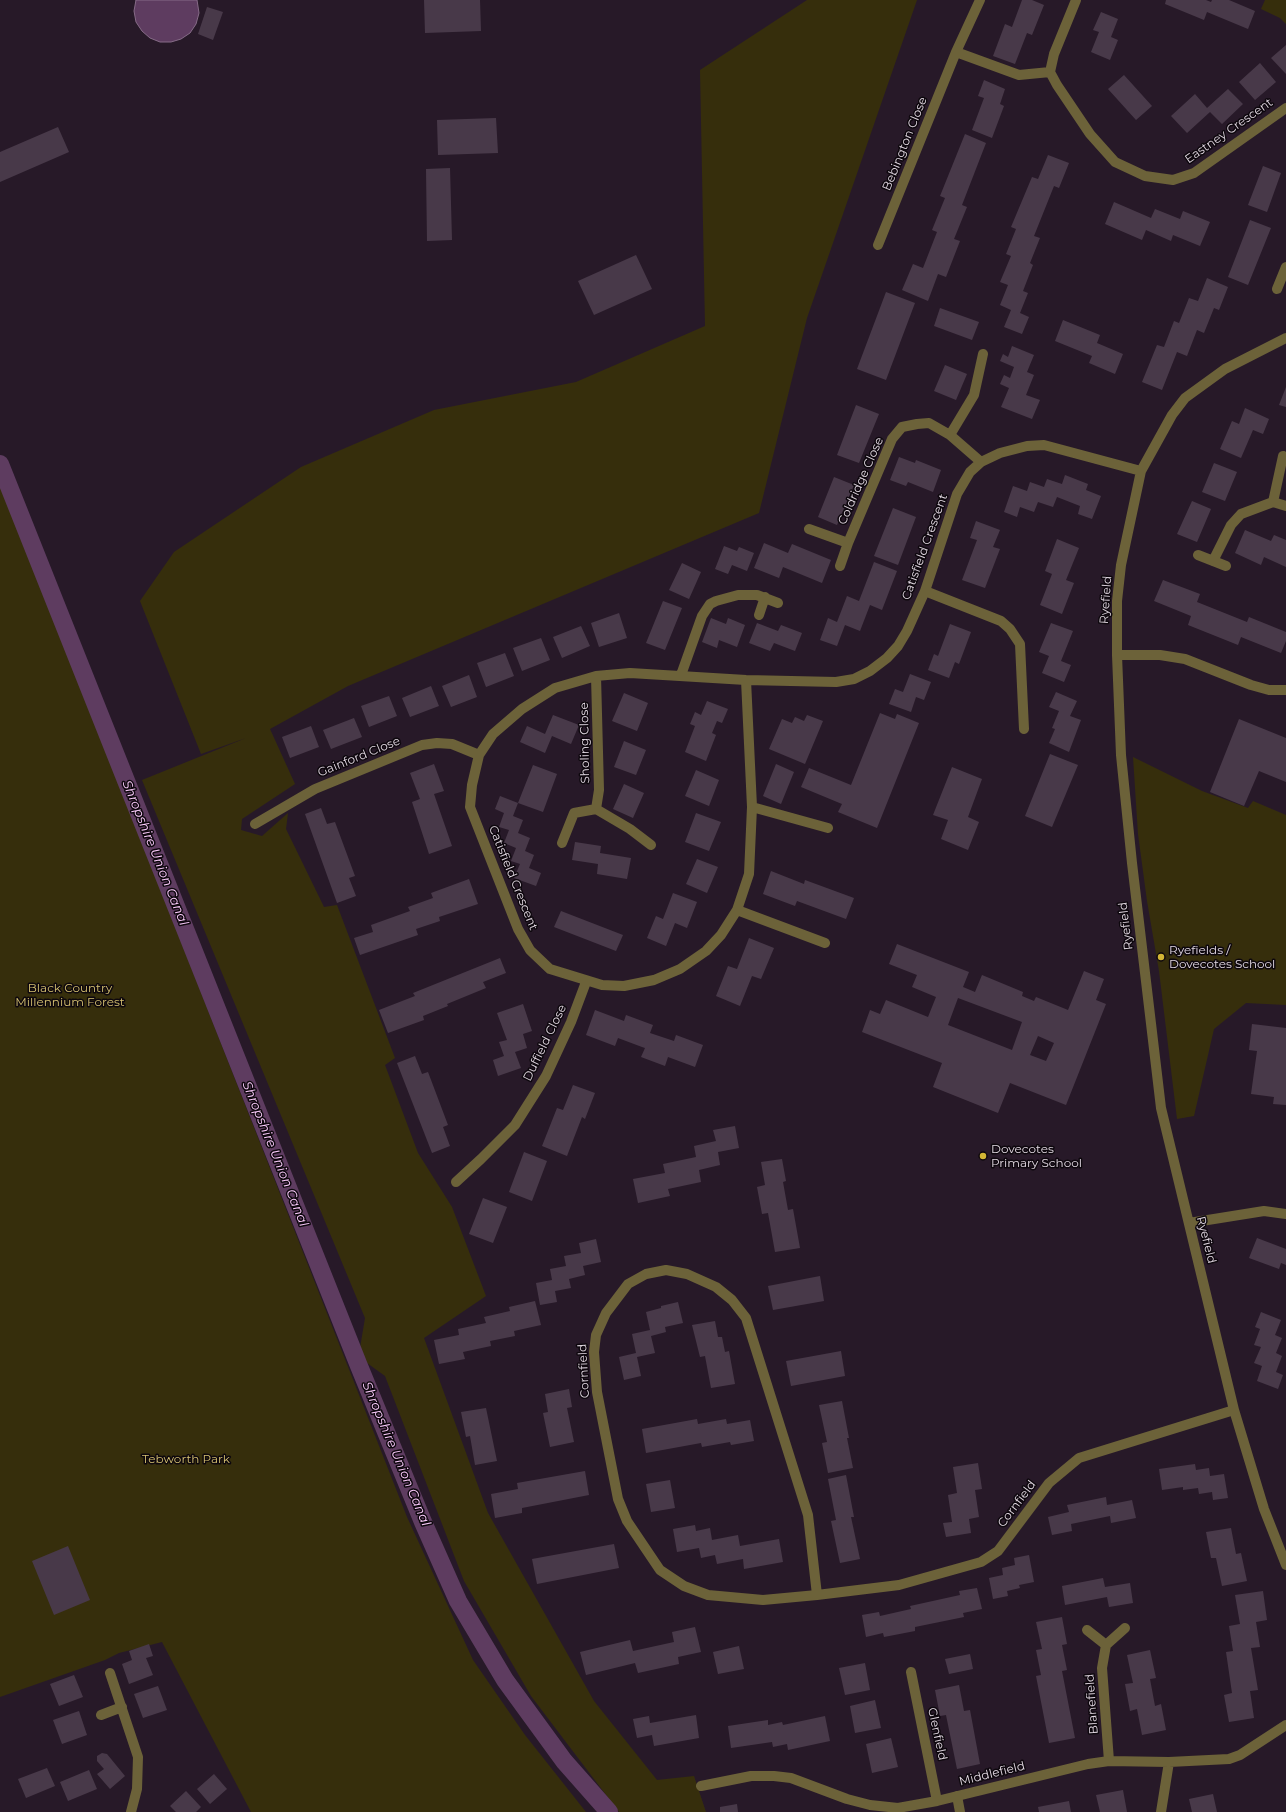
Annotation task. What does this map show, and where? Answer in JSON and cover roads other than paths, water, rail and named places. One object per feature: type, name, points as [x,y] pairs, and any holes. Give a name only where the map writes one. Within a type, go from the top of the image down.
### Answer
[{"type":"street","name":"Bebington Close","points":[[878,245],[956,52],[980,0]]},
{"type":"street","points":[[956,52],[1019,75],[1050,72],[1054,54],[1076,0]]},
{"type":"street","name":"Eastney Crescent","points":[[1050,72],[1056,85],[1090,134],[1115,162],[1145,176],[1173,180],[1194,173],[1286,108]]},
{"type":"street","points":[[1277,289],[1286,267]]},
{"type":"street","name":"Ryefield","points":[[1286,338],[1225,368],[1185,398],[1172,415],[1141,471],[1121,565],[1117,601],[1117,655],[1121,755],[1132,863],[1161,1108],[1234,1410],[1264,1509],[1286,1565]]},
{"type":"street","points":[[950,435],[974,395],[983,354]]},
{"type":"street","name":"Coldridge Close","points":[[840,566],[848,543],[892,439],[902,427],[929,423],[950,435],[981,462]]},
{"type":"street","name":"Catisfield Crescent","points":[[746,680],[752,807],[749,874],[737,910],[721,935],[706,951],[680,969],[654,980],[624,986],[602,986],[550,969],[530,950],[518,929],[470,807],[472,786],[479,755],[493,734],[522,709],[555,688],[596,676],[630,673],[746,680],[836,682],[854,678],[870,671],[887,658],[898,646],[907,631],[925,591],[957,494],[970,472],[981,462],[1000,453],[1027,446],[1044,444],[1141,471]]},
{"type":"street","points":[[1273,502],[1283,456]]},
{"type":"street","points":[[1213,561],[1231,525],[1241,514],[1273,502],[1286,506]]},
{"type":"street","name":"Coldridge Close","points":[[809,529],[848,543]]},
{"type":"street","points":[[1198,555],[1226,566]]},
{"type":"street","points":[[925,591],[1001,621],[1010,629],[1020,644],[1024,729]]},
{"type":"street","points":[[681,675],[702,616],[710,604],[738,595],[757,595],[778,603]]},
{"type":"street","points":[[759,614],[765,597]]},
{"type":"street","points":[[1117,655],[1160,655],[1185,660],[1251,685],[1269,690],[1286,690]]},
{"type":"street","name":"Sholing Close","points":[[596,676],[599,790],[596,809]]},
{"type":"street","name":"Gainford Close","points":[[255,824],[315,789],[422,745],[437,743],[452,744],[479,755]]},
{"type":"street","points":[[752,807],[828,828]]},
{"type":"street","points":[[562,843],[574,813],[596,809],[630,829],[651,845]]},
{"type":"street","points":[[737,910],[825,943]]},
{"type":"street","name":"Duffield Close","points":[[456,1182],[515,1125],[546,1076],[571,1022],[586,982]]},
{"type":"street","points":[[1188,1223],[1264,1211],[1286,1214]]},
{"type":"street","name":"Cornfield","points":[[817,1595],[808,1515],[746,1318],[732,1300],[716,1287],[687,1274],[666,1270],[646,1274],[628,1284],[606,1313],[596,1335],[594,1352],[597,1392],[618,1499],[627,1520],[660,1570],[684,1586],[708,1595],[763,1600],[817,1595],[899,1585],[981,1562],[998,1551],[1049,1483],[1079,1458],[1234,1410]]},
{"type":"street","points":[[1087,1630],[1106,1645],[1125,1628]]},
{"type":"street","name":"Blanefield","points":[[1106,1645],[1102,1668],[1109,1761]]},
{"type":"street","name":"Glenfield","points":[[911,1672],[937,1801]]},
{"type":"street","points":[[110,1673],[138,1757],[137,1789],[131,1812]]},
{"type":"street","points":[[101,1715],[122,1707]]},
{"type":"street","name":"Middlefield","points":[[701,1786],[751,1776],[774,1776],[791,1778],[847,1799],[870,1805],[898,1808],[937,1801],[1088,1764],[1109,1761],[1169,1762],[1229,1759],[1240,1755],[1286,1725]]},
{"type":"street","points":[[1161,1812],[1169,1762]]},
{"type":"street","points":[[956,1796],[960,1812]]},
{"type":"waterway","name":"Shropshire Union Canal","points":[[0,464],[359,1366],[423,1522],[458,1601],[505,1680],[564,1761],[609,1812]]},
{"type":"place","name":"Ryefields / Dovecotes School","points":[[1161,957]]},
{"type":"place","name":"Dovecotes Primary School","points":[[983,1156]]},
{"type":"park label","name":"Black Country Millennium Forest","points":[[70,995]]},
{"type":"park label","name":"Tebworth Park","points":[[186,1459]]}]
